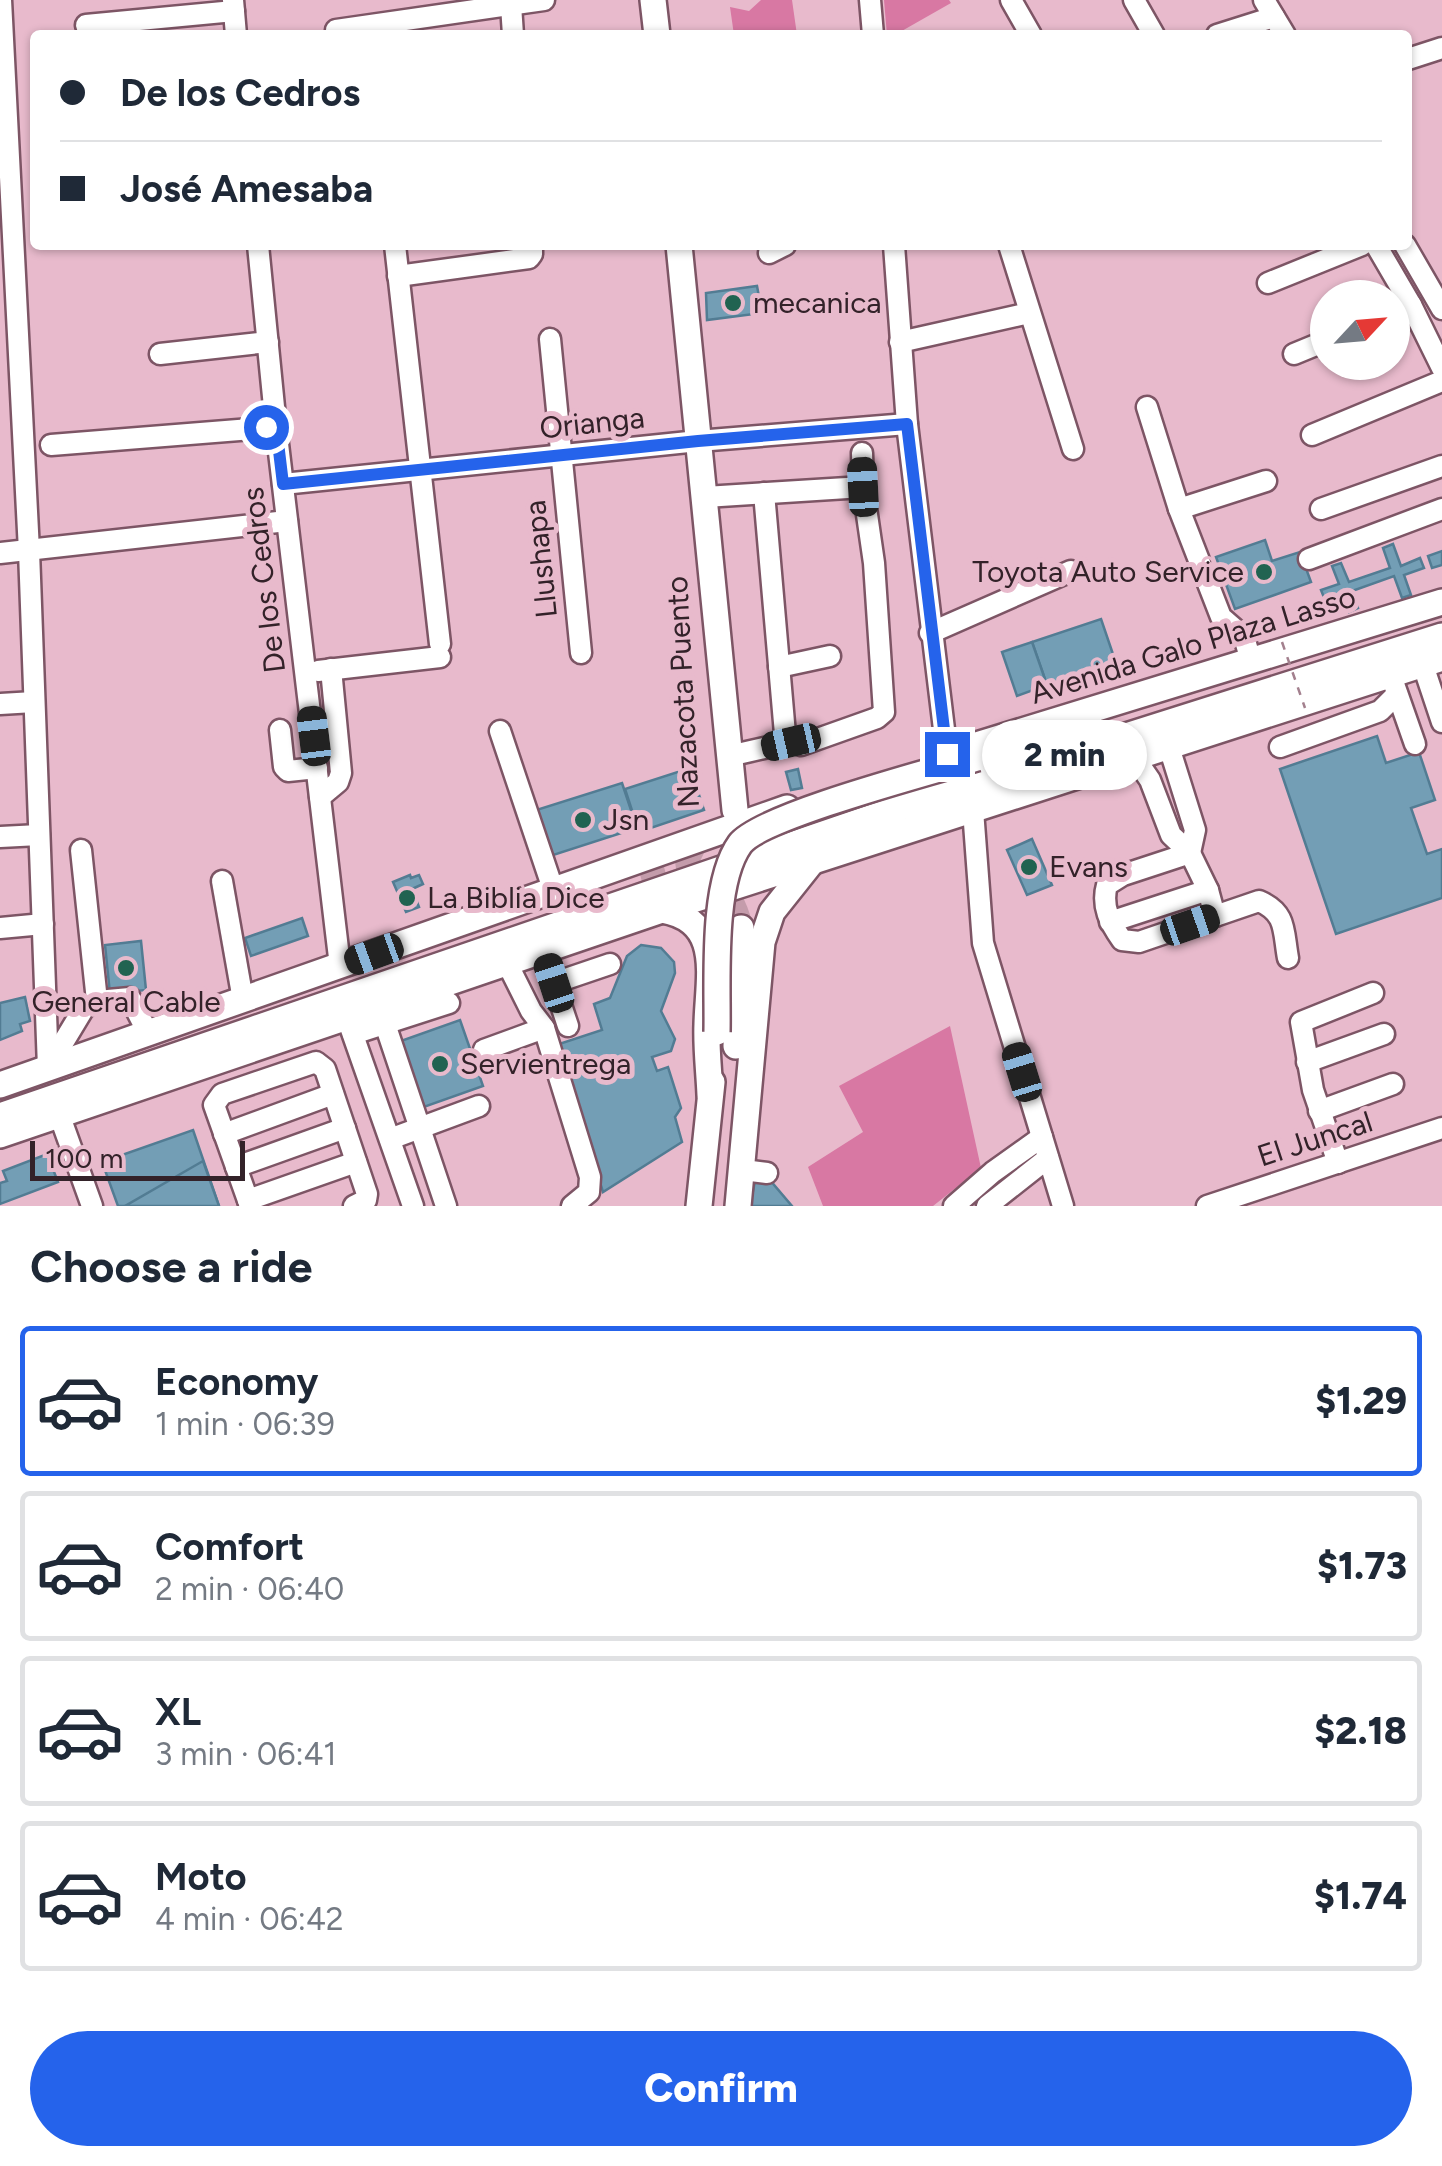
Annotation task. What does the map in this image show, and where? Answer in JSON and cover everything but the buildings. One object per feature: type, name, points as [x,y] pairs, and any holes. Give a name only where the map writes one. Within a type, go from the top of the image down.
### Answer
[{"type":"main road","points":[[654,0],[657,30]]},
{"type":"main road","name":"Nazacota Puento","points":[[679,250],[736,810]]},
{"type":"main road","points":[[711,546],[723,575],[746,796],[763,816]]},
{"type":"main road","name":"Nazacota Puento","points":[[711,546],[705,576],[724,817],[715,832]]},
{"type":"main road","name":"Avenida Galo Plaza Lasso","points":[[0,1086],[715,832],[947,754],[1442,602]]},
{"type":"main road","name":"Avenida Galo Plaza Lasso","points":[[0,1100],[898,796],[1442,623]]},
{"type":"main road","points":[[0,1116],[904,806],[1442,636]]},
{"type":"main road","points":[[0,1135],[350,1026],[507,964],[662,910],[973,810],[1139,764],[1394,685],[1432,662]]},
{"type":"main road","points":[[699,1206],[717,1032],[721,900],[726,875],[741,843],[773,821],[976,758],[1040,726]]},
{"type":"main road","points":[[738,1206],[755,1172],[762,942],[772,912],[811,863]]},
{"type":"main road","points":[[443,930],[626,873]]},
{"type":"main road","points":[[662,910],[692,920],[708,946],[710,1094]]},
{"type":"main road","points":[[725,1206],[741,928]]},
{"type":"street","points":[[1,0],[48,1068]]},
{"type":"street","points":[[336,30],[544,0]]},
{"type":"street","points":[[870,0],[873,30]]},
{"type":"street","points":[[1011,0],[1028,30]]},
{"type":"street","points":[[1134,0],[1151,30]]},
{"type":"street","points":[[511,4],[514,30]]},
{"type":"street","points":[[86,25],[233,6]]},
{"type":"street","points":[[1234,30],[1274,17]]},
{"type":"street","points":[[1412,58],[1442,48]]},
{"type":"street","name":"De los Cedros","points":[[259,250],[340,966]]},
{"type":"street","points":[[306,672],[440,650],[395,250]]},
{"type":"street","points":[[894,250],[907,424],[947,754]]},
{"type":"street","points":[[1010,250],[1073,449]]},
{"type":"street","points":[[1268,283],[1350,250]]},
{"type":"street","points":[[1378,250],[1390,280]]},
{"type":"street","points":[[1409,250],[1442,309]]},
{"type":"street","points":[[398,276],[531,251]]},
{"type":"street","points":[[900,342],[1029,313]]},
{"type":"street","points":[[1410,321],[1442,368]]},
{"type":"street","name":"Llushapa","points":[[550,338],[580,653]]},
{"type":"street","points":[[160,354],[268,342]]},
{"type":"street","points":[[1294,354],[1310,347]]},
{"type":"street","points":[[1312,435],[1442,381]]},
{"type":"street","points":[[1147,407],[1179,509],[1221,617],[1244,637],[1250,660]]},
{"type":"street","name":"Orianga","points":[[283,484],[698,441],[907,424]]},
{"type":"street","points":[[52,444],[276,426]]},
{"type":"street","points":[[742,752],[791,742],[801,744],[877,718],[884,712],[862,453]]},
{"type":"street","points":[[1321,510],[1442,466]]},
{"type":"street","points":[[1179,509],[1266,481]]},
{"type":"street","points":[[705,497],[863,487]]},
{"type":"street","points":[[764,493],[786,734],[791,742]]},
{"type":"street","points":[[1309,559],[1442,509]]},
{"type":"street","points":[[0,553],[287,521]]},
{"type":"street","points":[[930,633],[1071,571]]},
{"type":"street","points":[[780,667],[830,656]]},
{"type":"street","points":[[1432,662],[1442,722]]},
{"type":"street","points":[[320,798],[338,782],[341,773],[331,669]]},
{"type":"street","points":[[1394,685],[1414,744]]},
{"type":"street","points":[[1280,746],[1380,711],[1394,685]]},
{"type":"street","points":[[0,704],[34,702]]},
{"type":"street","points":[[280,730],[288,772],[317,768]]},
{"type":"street","points":[[500,731],[553,889]]},
{"type":"street","points":[[1171,753],[1195,830],[1190,853]]},
{"type":"street","points":[[1139,764],[1170,835],[1190,853],[1208,890],[1215,916]]},
{"type":"street","points":[[973,810],[983,943],[1063,1206]]},
{"type":"street","points":[[0,837],[39,835]]},
{"type":"street","points":[[81,850],[97,1001]]},
{"type":"street","points":[[1190,853],[1123,875],[1106,885],[1104,896],[1110,922],[1122,940],[1140,942],[1259,901],[1274,908],[1281,918],[1288,958]]},
{"type":"street","points":[[222,881],[243,1000]]},
{"type":"street","points":[[1110,922],[1208,890]]},
{"type":"street","points":[[0,928],[43,924]]},
{"type":"street","points":[[543,951],[568,1026]]},
{"type":"street","points":[[507,964],[530,1012],[544,1028],[590,1178],[589,1192],[572,1206]]},
{"type":"street","points":[[554,983],[610,964]]},
{"type":"street","points":[[1338,1162],[1319,1112],[1301,1022],[1373,993]]},
{"type":"street","points":[[48,1068],[84,1008],[97,1001],[130,998],[148,1033]]},
{"type":"street","points":[[413,1206],[350,1026],[385,1024],[448,1003]]},
{"type":"street","points":[[385,1024],[446,1206]]},
{"type":"street","points":[[484,1050],[544,1028]]},
{"type":"street","points":[[1307,1062],[1384,1034]]},
{"type":"street","points":[[354,1206],[366,1200],[367,1194],[325,1069],[316,1062],[222,1094],[214,1105],[249,1203],[356,1162]]},
{"type":"street","points":[[1319,1112],[1393,1084]]},
{"type":"street","points":[[224,1134],[333,1094]]},
{"type":"street","points":[[390,1139],[480,1106]]},
{"type":"street","points":[[60,1114],[92,1206]]},
{"type":"street","points":[[236,1168],[345,1128]]},
{"type":"street","name":"El Juncal","points":[[1207,1206],[1442,1128]]},
{"type":"street","points":[[954,1206],[992,1172],[1042,1137]]},
{"type":"street","points":[[987,1206],[1048,1158]]},
{"type":"street","points":[[992,1172],[1005,1191]]},
{"type":"path","points":[[1282,642],[1305,708]]},
{"type":"shaded area","points":[[761,0],[792,0],[796,30],[733,30],[730,7],[749,11]]},
{"type":"shaded area","points":[[884,0],[951,3],[904,30],[887,30]]},
{"type":"shaded area","points":[[950,1026],[981,1168],[933,1206],[823,1206],[808,1167],[863,1132],[839,1086]]},
{"type":"tunnel","points":[[639,870],[676,861],[698,862],[723,886],[741,928]]},
{"type":"place","name":"mecanica","points":[[733,303]]},
{"type":"place","name":"Toyota Auto Service","points":[[1264,572]]},
{"type":"place","name":"Jsn","points":[[583,820]]},
{"type":"place","name":"Evans","points":[[1029,867]]},
{"type":"place","name":"La Biblia Dice","points":[[407,898]]},
{"type":"place","name":"General Cable","points":[[126,968]]},
{"type":"place","name":"Servientrega","points":[[440,1064]]},
{"type":"route","points":[[266,427],[276,426],[283,484],[698,441],[907,424],[947,754]]}]
